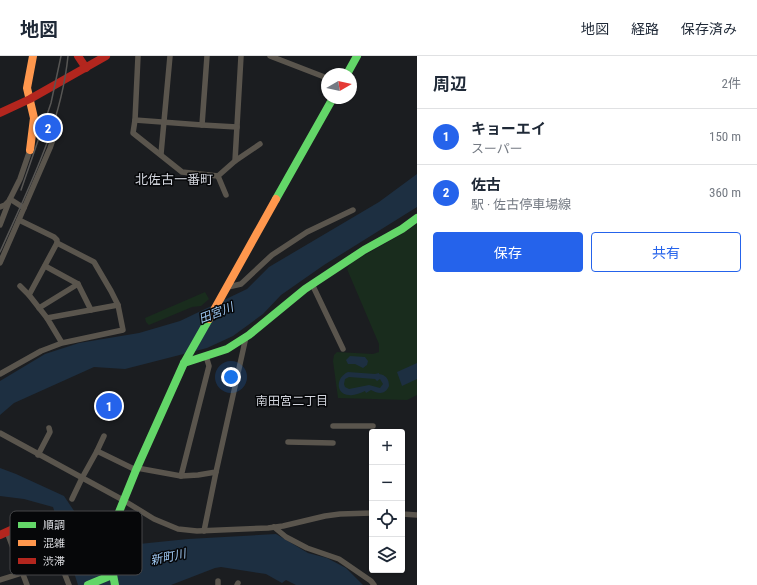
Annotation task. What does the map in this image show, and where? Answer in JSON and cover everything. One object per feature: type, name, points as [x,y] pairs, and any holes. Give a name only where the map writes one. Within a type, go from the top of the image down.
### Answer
[{"type":"street","points":[[0,225],[20,179],[30,150],[34,118],[27,88],[33,56]]},
{"type":"street","points":[[78,56],[86,68]]},
{"type":"street","points":[[0,112],[30,99],[106,56]]},
{"type":"street","points":[[138,56],[133,133],[182,172],[218,176],[235,161],[260,144]]},
{"type":"street","points":[[161,154],[170,56]]},
{"type":"street","points":[[202,125],[207,56]]},
{"type":"street","points":[[235,161],[241,56]]},
{"type":"street","points":[[270,56],[321,76]]},
{"type":"street","points":[[350,68],[357,56]]},
{"type":"street","points":[[119,511],[136,469],[186,359],[330,104]]},
{"type":"street","points":[[134,120],[237,127]]},
{"type":"street","points":[[0,263],[50,148],[59,122]]},
{"type":"street","points":[[218,176],[226,195]]},
{"type":"street","points":[[10,199],[24,208]]},
{"type":"street","points":[[0,207],[5,205],[10,199]]},
{"type":"street","points":[[227,288],[241,284],[272,255],[307,232],[353,210]]},
{"type":"street","points":[[186,359],[206,356],[227,349],[246,337],[312,284],[364,250],[402,229],[417,218]]},
{"type":"street","points":[[0,374],[40,351],[62,343],[123,330],[118,305],[94,262],[57,243],[57,240],[54,237],[19,220]]},
{"type":"street","points":[[29,295],[57,243]]},
{"type":"street","points":[[45,266],[78,284],[91,310]]},
{"type":"street","points":[[39,308],[78,284]]},
{"type":"street","points":[[312,284],[343,349]]},
{"type":"street","points":[[20,286],[47,318],[62,343]]},
{"type":"street","points":[[47,318],[118,305]]},
{"type":"street","points":[[204,531],[246,337]]},
{"type":"street","points":[[182,476],[209,366],[206,356]]},
{"type":"street","points":[[333,426],[373,426]]},
{"type":"street","points":[[38,455],[50,432],[49,428]]},
{"type":"street","points":[[0,433],[141,511]]},
{"type":"street","points":[[72,500],[82,478],[98,451],[104,436]]},
{"type":"street","points":[[288,442],[333,443]]},
{"type":"street","points":[[98,451],[136,469],[182,476],[216,472]]},
{"type":"street","points":[[142,512],[154,519],[178,529],[204,531],[274,527],[325,516],[369,513]]},
{"type":"street","points":[[405,514],[417,515]]},
{"type":"street","points":[[274,527],[286,537],[307,548],[339,559],[371,581],[374,585]]},
{"type":"street","points":[[3,533],[10,548]]},
{"type":"street","points":[[0,580],[16,575]]},
{"type":"street","points":[[23,575],[27,585]]},
{"type":"street","points":[[66,575],[70,585]]},
{"type":"street","points":[[88,585],[112,575],[115,585]]},
{"type":"green space","points":[[417,224],[417,395],[407,400],[338,398],[333,361],[334,355],[337,352],[373,354],[379,352],[379,344],[347,269],[351,263]]},
{"type":"green space","points":[[205,292],[209,299],[201,306],[192,307],[149,325],[146,322],[145,318]]},
{"type":"water","name":"田宮川","points":[[417,174],[417,207],[324,265],[281,295],[263,314],[233,336],[207,348],[125,369],[94,367],[14,403],[0,415],[0,381],[45,354],[79,343],[139,333],[180,321],[247,289],[269,267],[379,202]]},
{"type":"water","points":[[350,356],[365,357],[368,361],[367,365],[363,368],[355,364],[348,364],[346,360]]},
{"type":"water","points":[[417,363],[417,379],[402,386],[397,372]]},
{"type":"water","points":[[348,372],[379,373],[387,378],[389,386],[386,391],[382,393],[371,390],[366,393],[365,391],[353,395],[344,394],[339,389],[339,381],[344,374]],"holes":[[[349,377],[375,379],[377,381],[380,379],[383,384],[380,388],[369,385],[349,389],[345,387],[344,384],[345,379]]]},
{"type":"water","points":[[0,468],[64,496],[74,511],[54,511],[53,507],[24,499],[0,496]]},
{"type":"water","name":"新町川","points":[[276,534],[308,553],[327,558],[346,568],[363,585],[296,585],[286,580],[282,583],[266,574],[221,567],[171,585],[78,585],[75,575],[142,575],[142,544],[188,539]]},
{"type":"railway","points":[[21,190],[51,103],[61,56]]},
{"type":"railway","points":[[0,252],[32,181],[51,132],[64,82],[68,56]]},
{"type":"traffic: fast","points":[[350,68],[357,56]]},
{"type":"traffic: fast","points":[[276,199],[330,104]]},
{"type":"traffic: fast","points":[[184,363],[227,349],[249,335],[305,289],[364,250],[402,229],[417,218]]},
{"type":"traffic: fast","points":[[119,511],[136,470],[184,363],[209,319]]},
{"type":"traffic: fast","points":[[88,585],[112,575]]},
{"type":"traffic: fast","points":[[113,575],[115,585]]},
{"type":"traffic: slow","points":[[30,150],[34,118],[27,88],[33,56]]},
{"type":"traffic: slow","points":[[209,319],[276,199]]},
{"type":"traffic: jam","points":[[78,56],[86,68]]},
{"type":"traffic: jam","points":[[0,113],[30,99],[106,56]]},
{"type":"traffic: jam","points":[[0,535],[10,530]]},
{"type":"place","name":"佐古","points":[[48,128]]},
{"type":"place","name":"キョーエイ","points":[[109,406]]},
{"type":"district","name":"北佐古一番町","points":[[174,179]]},
{"type":"district","name":"南田宮二丁目","points":[[292,401]]}]
